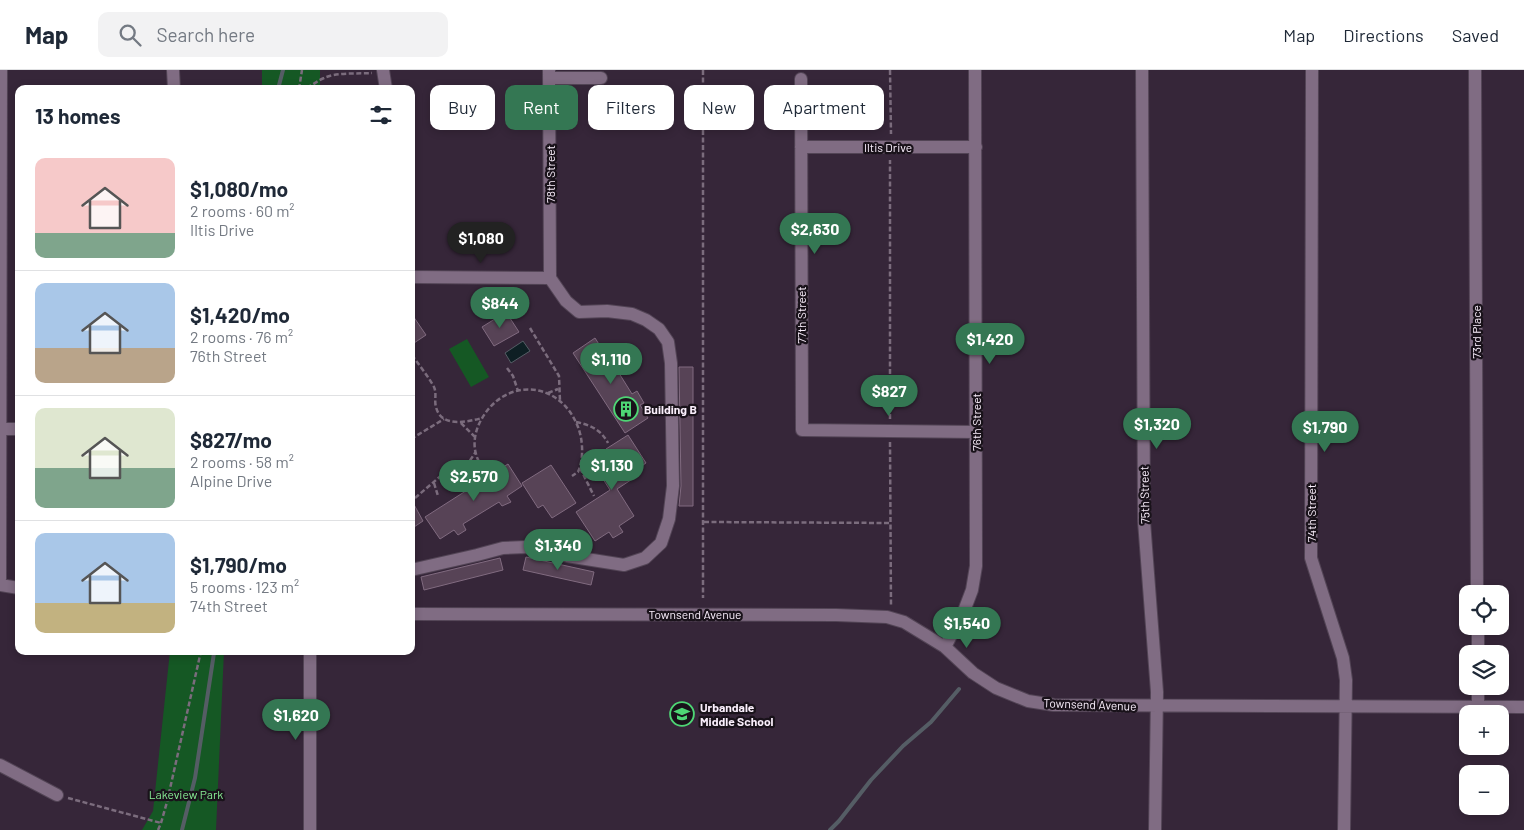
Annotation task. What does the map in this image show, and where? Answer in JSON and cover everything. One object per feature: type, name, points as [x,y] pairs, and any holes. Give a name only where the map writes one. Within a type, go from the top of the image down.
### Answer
[{"type":"street","points":[[0,579],[1,70]]},
{"type":"street","points":[[173,70],[174,85]]},
{"type":"street","name":"76th Street","points":[[945,648],[964,611],[972,590],[976,566],[975,70]]},
{"type":"street","name":"75th Street","points":[[1142,70],[1144,521],[1157,692],[1154,830]]},
{"type":"street","name":"74th Street","points":[[1312,70],[1311,558],[1343,658],[1346,680],[1344,830]]},
{"type":"street","name":"73rd Place","points":[[1476,70],[1477,585]]},
{"type":"street","points":[[383,72],[385,85]]},
{"type":"street","points":[[549,74],[601,78]]},
{"type":"street","name":"78th Street","points":[[549,74],[550,278]]},
{"type":"street","name":"77th Street","points":[[801,79],[802,430],[889,431]]},
{"type":"street","name":"Iltis Drive","points":[[801,147],[976,147]]},
{"type":"street","points":[[415,277],[550,278],[566,301],[579,312],[607,311],[632,314],[646,320],[659,329],[668,342],[671,363],[673,486],[670,519],[660,543],[645,558],[624,565],[526,547],[503,548],[477,556],[415,569]]},
{"type":"street","points":[[0,429],[15,429]]},
{"type":"street","points":[[889,431],[976,432]]},
{"type":"street","points":[[0,585],[15,587]]},
{"type":"street","name":"Townsend Avenue","points":[[415,614],[836,614],[890,618],[904,622],[945,648],[973,673],[996,688],[1028,701],[1054,705],[1459,706]]},
{"type":"street","points":[[310,655],[310,830]]},
{"type":"street","name":"Townsend Avenue","points":[[1509,707],[1524,707]]},
{"type":"street","points":[[0,765],[57,796]]},
{"type":"path","points":[[300,85],[302,70]]},
{"type":"path","points":[[703,70],[703,598]]},
{"type":"path","points":[[890,70],[892,147],[890,161],[890,618]]},
{"type":"path","points":[[313,85],[324,78],[332,76],[383,72]]},
{"type":"path","points":[[530,328],[556,370],[560,381],[558,389],[560,401]]},
{"type":"path","points":[[415,359],[434,387],[435,405],[439,415],[444,419],[460,422],[482,418]]},
{"type":"path","points":[[507,368],[513,376],[518,391]]},
{"type":"path","points":[[483,468],[475,453],[475,437],[486,411],[496,402],[518,391],[529,388],[547,393],[567,406],[576,422],[582,444],[580,468],[572,476]]},
{"type":"path","points":[[547,393],[558,389]]},
{"type":"path","points":[[415,437],[444,419]]},
{"type":"path","points":[[460,422],[475,437]]},
{"type":"path","points":[[576,422],[590,425],[596,429],[604,436],[608,444]]},
{"type":"path","points":[[415,497],[443,474],[469,462],[475,453]]},
{"type":"path","points":[[580,468],[594,496]]},
{"type":"path","points":[[434,483],[438,496]]},
{"type":"path","points":[[704,522],[890,522]]},
{"type":"path","points":[[158,830],[162,823],[200,655]]},
{"type":"path","points":[[57,796],[162,823]]},
{"type":"green space","points":[[262,70],[320,70],[320,85],[262,85]]},
{"type":"green space","points":[[467,339],[489,377],[471,387],[449,349]]},
{"type":"green space","name":"Lakeview Park","points":[[170,655],[224,655],[216,830],[142,830],[153,811]]},
{"type":"shaded area","points":[[523,341],[530,351],[511,363],[505,353]]},
{"type":"building","points":[[506,312],[519,332],[494,346],[482,327]]},
{"type":"building","points":[[415,319],[426,335],[415,342]]},
{"type":"building","points":[[595,338],[604,352],[609,349],[616,359],[612,362],[632,394],[637,391],[644,403],[640,405],[648,418],[625,433],[573,353]]},
{"type":"building","points":[[679,367],[693,367],[693,506],[679,506],[681,486]]},
{"type":"building","points":[[628,435],[646,463],[631,473],[634,478],[617,489],[634,516],[619,526],[623,532],[613,538],[609,532],[595,541],[576,512],[610,490],[594,465],[610,455],[606,449]]},
{"type":"building","points":[[508,464],[522,486],[507,496],[511,502],[502,506],[499,502],[463,524],[466,530],[458,535],[454,530],[440,539],[425,517]]},
{"type":"building","points":[[551,465],[576,503],[552,518],[543,505],[538,508],[522,483]]},
{"type":"building","points":[[415,506],[423,521],[415,526]]},
{"type":"building","points":[[526,557],[594,572],[591,585],[523,570]]},
{"type":"building","points":[[500,558],[503,570],[424,590],[421,577]]},
{"type":"waterway","points":[[279,85],[283,70]]},
{"type":"waterway","points":[[182,830],[195,778],[214,655]]},
{"type":"waterway","points":[[830,830],[871,780],[903,746],[931,722],[959,689]]},
{"type":"place","name":"Building B","points":[[626,409]]},
{"type":"place","name":"Urbandale Middle School","points":[[682,714]]}]
